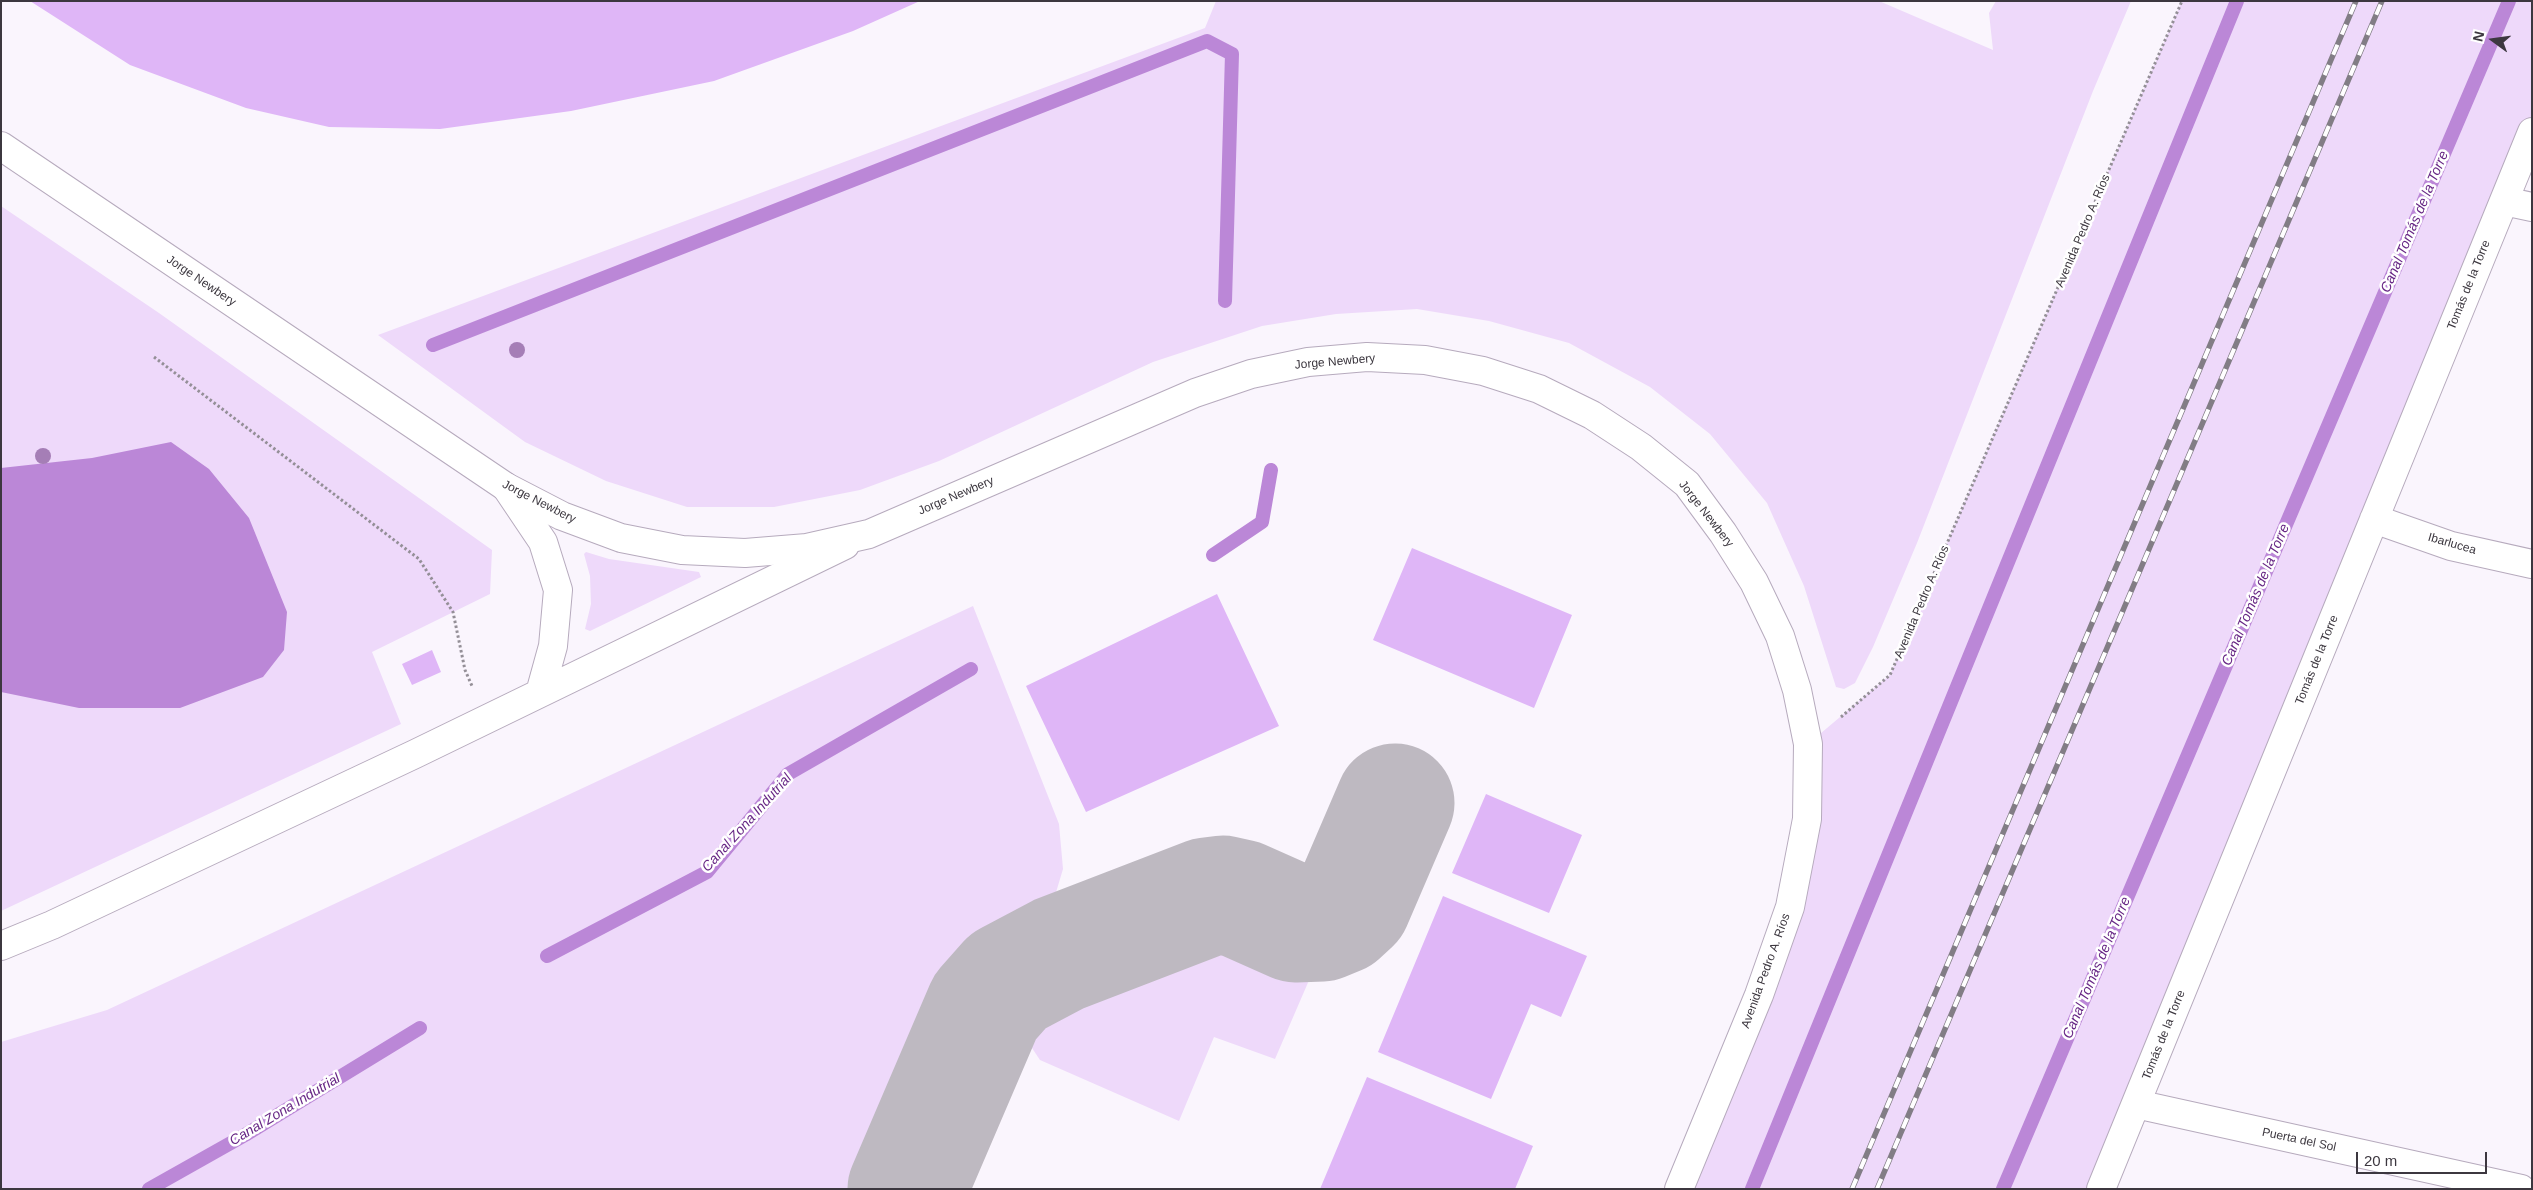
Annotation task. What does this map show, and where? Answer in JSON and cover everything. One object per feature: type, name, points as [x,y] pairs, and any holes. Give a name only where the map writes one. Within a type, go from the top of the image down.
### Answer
[{"type":"main road","name":"Tomás de la Torre","points":[[2101,1189],[2532,132]]},
{"type":"main road","name":"Jorge Newbery","points":[[1,146],[506,487],[562,516],[621,538],[682,550],[745,553],[807,548],[869,534],[1195,393],[1251,374],[1308,362],[1366,357],[1425,360],[1483,371],[1538,389],[1592,415],[1641,447],[1687,484],[1723,533],[1754,582],[1780,636],[1797,690],[1808,744]]},
{"type":"main road","points":[[2504,201],[2532,207]]},
{"type":"main road","points":[[506,487],[543,542],[558,590],[553,646],[540,692]]},
{"type":"main road","name":"Ibarlucea","points":[[2374,519],[2451,546],[2532,564]]},
{"type":"main road","points":[[1,946],[61,921],[869,534]]},
{"type":"main road","name":"Avenida Pedro A. Ríos","points":[[1679,1189],[1759,995],[1790,907],[1806,819],[1808,744]]},
{"type":"main road","name":"Puerta del Sol","points":[[2136,1104],[2521,1189]]},
{"type":"path","name":"Avenida Pedro A. Ríos","points":[[1808,744],[1890,675],[2182,1]]},
{"type":"path","points":[[154,357],[419,559],[453,612],[465,670],[485,719]]},
{"type":"shaded area","points":[[1216,1],[1879,1],[1993,50],[1989,13],[1996,1],[2131,1],[2093,91],[1917,543],[1873,647],[1855,683],[1844,689],[1836,687],[1804,586],[1767,503],[1710,434],[1650,387],[1569,343],[1489,321],[1417,309],[1336,314],[1262,326],[1153,362],[939,461],[860,490],[774,507],[687,507],[606,481],[525,442],[378,335],[1205,28]]},
{"type":"shaded area","points":[[2182,1],[2532,1],[2532,132],[2101,1189],[1679,1189],[1759,995],[1808,744],[1890,675]]},
{"type":"shaded area","points":[[1,206],[159,313],[492,550],[490,594],[372,652],[401,724],[1,911]]},
{"type":"shaded area","points":[[171,442],[209,469],[249,518],[287,612],[284,650],[263,677],[180,708],[79,708],[1,692],[1,468],[92,458]]},
{"type":"shaded area","points":[[586,552],[609,559],[699,572],[701,577],[590,631],[585,629],[591,604],[590,576],[584,554]]},
{"type":"shaded area","points":[[973,606],[1059,824],[1063,869],[1054,899],[1039,923],[993,948],[971,966],[872,1189],[1,1189],[1,1042],[107,1010]]},
{"type":"shaded area","points":[[1224,930],[1313,971],[1275,1059],[1214,1037],[1179,1121],[1040,1060],[1030,1045],[1031,1026],[1049,999],[1132,964]]},
{"type":"building","points":[[30,1],[920,1],[853,31],[714,81],[571,111],[440,129],[329,127],[246,108],[130,65]]},
{"type":"building","points":[[1412,548],[1572,615],[1534,708],[1373,640]]},
{"type":"building","points":[[1217,594],[1279,726],[1086,812],[1026,686]]},
{"type":"building","points":[[432,650],[441,672],[412,685],[402,664]]},
{"type":"building","points":[[1486,794],[1582,835],[1549,913],[1452,873]]},
{"type":"building","points":[[1443,896],[1587,956],[1561,1017],[1531,1004],[1491,1099],[1378,1052]]},
{"type":"building","points":[[1367,1077],[1533,1146],[1515,1189],[1320,1189]]},
{"type":"waterway","points":[[1752,1189],[2237,1]]},
{"type":"waterway","name":"Canal Tomás de la Torre","points":[[2003,1189],[2509,1]]},
{"type":"waterway","points":[[433,345],[1207,41],[1232,54],[1225,301]]},
{"type":"waterway","points":[[1213,555],[1262,522],[1271,470]]},
{"type":"waterway","name":"Canal Zona Indutrial","points":[[547,956],[707,872],[788,774],[971,669]]},
{"type":"waterway","name":"Canal Zona Indutrial","points":[[149,1189],[245,1135],[420,1028]]},
{"type":"taxiway","points":[[907,1189],[985,1007],[1008,981],[1059,954],[1207,897],[1223,895],[1241,899],[1295,923],[1322,922],[1339,915],[1352,903],[1395,803]]},
{"type":"railway","points":[[1852,1189],[2356,1]]},
{"type":"railway","points":[[1877,1189],[2382,1]]}]
